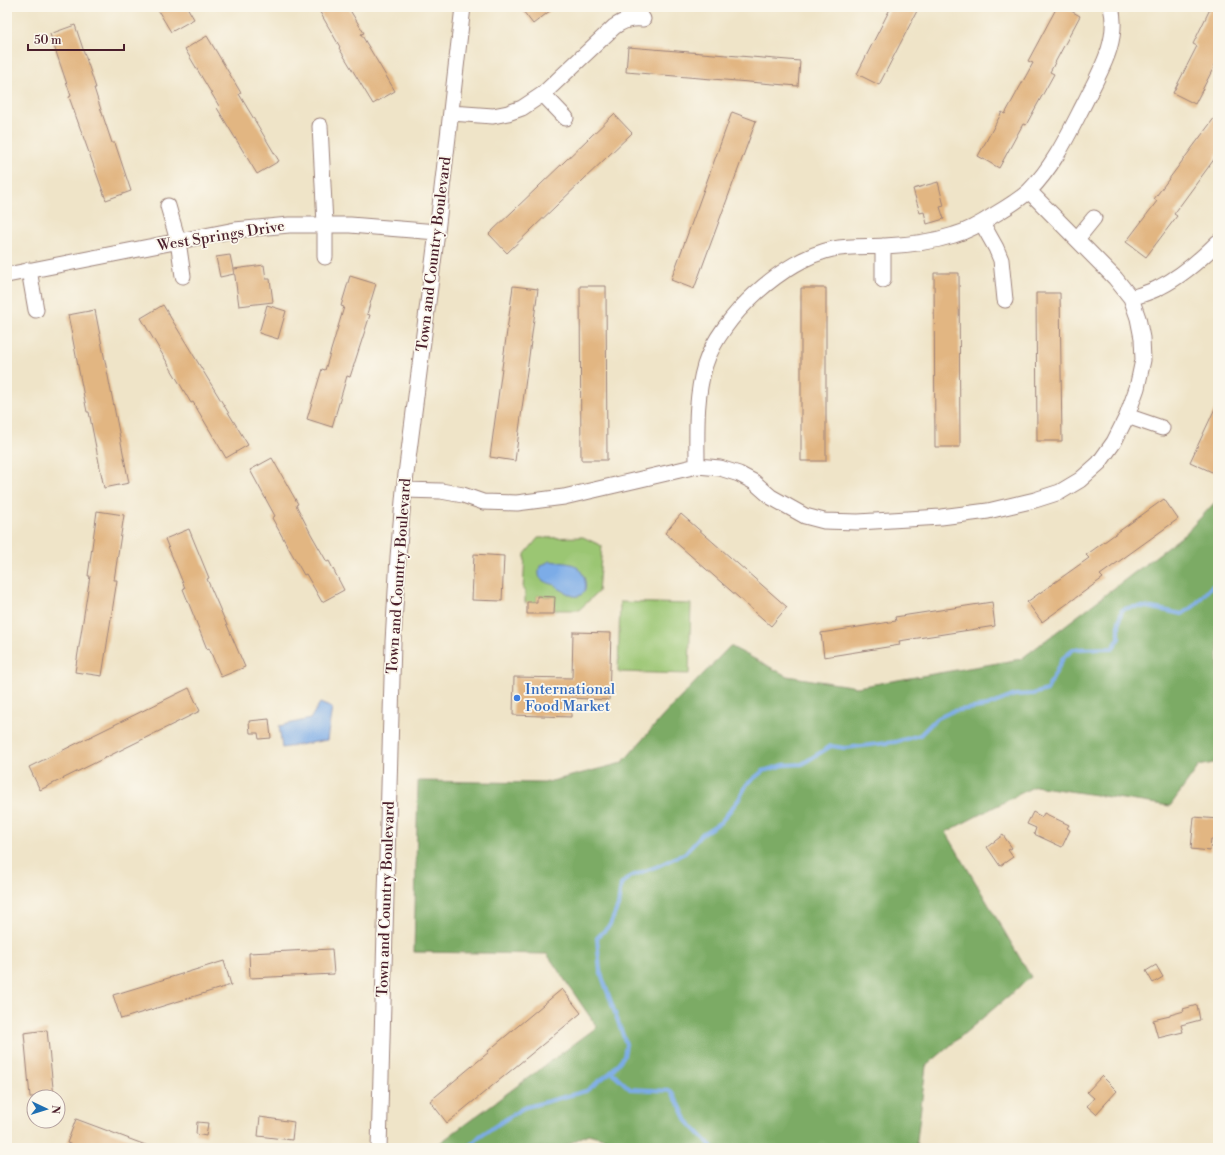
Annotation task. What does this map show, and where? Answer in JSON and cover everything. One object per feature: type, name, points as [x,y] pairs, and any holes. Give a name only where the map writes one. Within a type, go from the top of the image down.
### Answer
[{"type":"street","name":"Town and Country Boulevard","points":[[379,1148],[393,642],[398,558],[404,490],[437,232],[463,7]]},
{"type":"street","points":[[697,466],[697,410],[699,391],[705,364],[718,338],[735,315],[754,295],[780,272],[805,259],[831,250],[856,246],[883,246],[929,242],[955,235],[982,223],[1029,191],[1049,166],[1065,142],[1106,58],[1112,38],[1113,28],[1111,7]]},
{"type":"street","points":[[451,113],[494,116],[522,108],[543,94],[614,27],[625,20],[633,18],[643,19]]},
{"type":"street","points":[[543,94],[566,118]]},
{"type":"street","points":[[320,126],[325,224],[325,257]]},
{"type":"street","points":[[404,490],[441,491],[463,495],[483,502],[517,503],[564,498],[697,466],[720,468],[739,474],[754,482],[771,497],[805,516],[824,520],[858,522],[941,517],[988,511],[1036,500],[1060,492],[1080,480],[1099,463],[1114,442],[1127,416],[1137,388],[1143,360],[1142,338],[1138,318],[1131,298],[1115,278],[1029,191]]},
{"type":"street","points":[[168,206],[178,241],[183,276]]},
{"type":"street","points":[[1077,239],[1094,218]]},
{"type":"street","points":[[982,223],[996,248],[1000,260],[1005,300]]},
{"type":"street","name":"West Springs Drive","points":[[7,275],[235,230],[289,224],[350,224],[437,232]]},
{"type":"street","points":[[1131,298],[1160,287],[1181,274],[1203,258],[1218,242]]},
{"type":"street","points":[[883,246],[883,280]]},
{"type":"street","points":[[29,270],[36,310]]},
{"type":"street","points":[[1127,416],[1162,428]]},
{"type":"green space","points":[[1218,499],[1218,762],[1199,766],[1170,806],[1035,786],[946,832],[1031,977],[926,1066],[916,1148],[639,1148],[588,1134],[561,1148],[433,1148],[597,1027],[547,954],[414,952],[418,781],[544,783],[622,763],[663,716],[730,646],[787,676],[857,687],[1021,659],[1185,534]]},
{"type":"green space","points":[[583,537],[602,546],[598,592],[579,610],[554,610],[554,597],[537,596],[537,602],[525,603],[525,590],[523,590],[525,554],[538,538]]},
{"type":"green space","points":[[620,602],[691,604],[689,674],[618,672]]},
{"type":"water","points":[[550,561],[572,564],[579,569],[585,579],[586,585],[583,594],[573,596],[540,578],[540,566]]},
{"type":"water","points":[[320,703],[332,708],[327,740],[282,748],[279,726],[310,719]]},
{"type":"building","points":[[156,7],[187,7],[194,19],[171,32]]},
{"type":"building","points":[[317,7],[348,7],[364,33],[361,34],[395,91],[373,104],[339,48],[340,47]]},
{"type":"building","points":[[520,7],[555,7],[533,24]]},
{"type":"building","points":[[891,7],[919,7],[879,85],[857,74]]},
{"type":"building","points":[[1057,7],[1064,7],[1080,16],[1050,72],[1054,74],[1026,125],[1023,124],[999,168],[978,156],[1002,112],[1005,114],[1033,63],[1028,61]]},
{"type":"building","points":[[1211,7],[1218,7],[1218,59],[1195,104],[1173,93],[1197,46],[1193,44]]},
{"type":"building","points":[[75,25],[112,143],[115,143],[131,191],[106,200],[69,97],[71,96],[50,34]]},
{"type":"building","points":[[207,36],[241,93],[239,94],[279,161],[257,174],[217,108],[219,106],[185,49]]},
{"type":"building","points":[[628,47],[800,61],[798,86],[626,72]]},
{"type":"building","points":[[732,112],[756,121],[694,289],[671,280]]},
{"type":"building","points":[[1218,113],[1218,154],[1174,214],[1177,216],[1146,257],[1126,242],[1157,201],[1154,199]]},
{"type":"building","points":[[614,114],[632,133],[507,253],[489,234]]},
{"type":"building","points":[[938,182],[944,206],[940,207],[944,219],[927,224],[924,212],[920,213],[913,189]]},
{"type":"building","points":[[230,255],[234,274],[220,277],[216,257]]},
{"type":"building","points":[[264,265],[266,279],[270,279],[273,302],[239,306],[234,269]]},
{"type":"building","points":[[934,273],[959,273],[960,447],[935,447]]},
{"type":"building","points":[[350,276],[376,284],[367,314],[370,315],[350,377],[347,376],[332,427],[307,419],[322,369],[325,370],[344,307],[341,306]]},
{"type":"building","points":[[513,286],[538,289],[515,461],[490,457]]},
{"type":"building","points":[[580,286],[606,286],[607,460],[581,460]]},
{"type":"building","points":[[801,288],[826,288],[826,461],[801,461]]},
{"type":"building","points":[[1036,293],[1060,293],[1062,441],[1037,441]]},
{"type":"building","points":[[163,305],[248,445],[226,458],[193,402],[191,403],[141,318]]},
{"type":"building","points":[[267,305],[286,311],[278,339],[259,333]]},
{"type":"building","points":[[95,310],[129,483],[104,488],[68,315]]},
{"type":"building","points":[[1218,402],[1218,460],[1212,472],[1190,462]]},
{"type":"building","points":[[272,458],[298,504],[296,505],[311,534],[327,562],[329,561],[344,590],[322,602],[306,574],[304,575],[272,518],[275,516],[250,470]]},
{"type":"building","points":[[1164,499],[1178,519],[1100,575],[1103,578],[1042,622],[1027,602],[1089,558],[1086,555]]},
{"type":"building","points":[[97,511],[124,515],[114,580],[117,580],[102,676],[75,672],[90,576],[88,576]]},
{"type":"building","points":[[681,514],[787,607],[771,626],[665,533]]},
{"type":"building","points":[[189,529],[209,578],[207,579],[245,667],[221,677],[209,648],[207,649],[183,589],[185,588],[165,539]]},
{"type":"building","points":[[474,554],[504,556],[502,601],[472,600]]},
{"type":"building","points":[[537,596],[555,597],[554,614],[527,614],[527,602],[537,602]]},
{"type":"building","points":[[992,602],[995,626],[899,641],[900,645],[824,657],[821,633],[896,621],[895,617]]},
{"type":"building","points":[[573,632],[611,633],[609,700],[571,698],[571,717],[513,715],[514,677],[572,678]]},
{"type":"building","points":[[189,688],[200,711],[40,790],[29,767]]},
{"type":"building","points":[[269,719],[271,738],[259,739],[258,733],[250,733],[249,721]]},
{"type":"building","points":[[1033,812],[1042,817],[1044,813],[1069,825],[1067,828],[1070,830],[1062,847],[1034,834],[1036,828],[1027,824]]},
{"type":"building","points":[[1194,817],[1218,819],[1218,839],[1211,839],[1210,851],[1191,849]]},
{"type":"building","points":[[1003,835],[1012,848],[1008,850],[1013,857],[1000,866],[987,847]]},
{"type":"building","points":[[332,949],[334,974],[250,978],[249,953]]},
{"type":"building","points":[[224,961],[231,985],[121,1019],[113,995]]},
{"type":"building","points":[[1156,965],[1163,977],[1153,983],[1146,971]]},
{"type":"building","points":[[562,989],[581,1013],[447,1123],[430,1101]]},
{"type":"building","points":[[1197,1005],[1200,1020],[1181,1025],[1183,1032],[1158,1038],[1153,1020],[1170,1016],[1184,1011],[1183,1009]]},
{"type":"building","points":[[47,1030],[53,1089],[29,1089],[24,1033]]},
{"type":"building","points":[[1102,1076],[1117,1091],[1096,1114],[1087,1106],[1094,1098],[1087,1092]]},
{"type":"building","points":[[260,1117],[294,1122],[292,1140],[258,1136]]},
{"type":"building","points":[[76,1119],[151,1148],[81,1148],[67,1143]]},
{"type":"building","points":[[197,1122],[208,1123],[206,1136],[196,1134]]},
{"type":"waterway","points":[[468,1148],[480,1136],[523,1108],[586,1091],[611,1072],[624,1056],[626,1044],[600,971],[597,938],[610,925],[618,906],[621,885],[629,877],[658,866],[685,853],[702,834],[721,822],[739,799],[747,784],[763,771],[784,765],[802,764],[831,746],[845,748],[895,742],[920,735],[936,719],[953,711],[987,706],[1015,695],[1033,694],[1047,690],[1063,658],[1074,649],[1113,648],[1119,638],[1119,621],[1122,610],[1144,607],[1182,614],[1194,606],[1210,588],[1218,582]]},
{"type":"waterway","points":[[613,1073],[630,1089],[671,1091],[687,1121],[713,1148]]},
{"type":"place","name":"International Food Market","points":[[517,698]]}]
